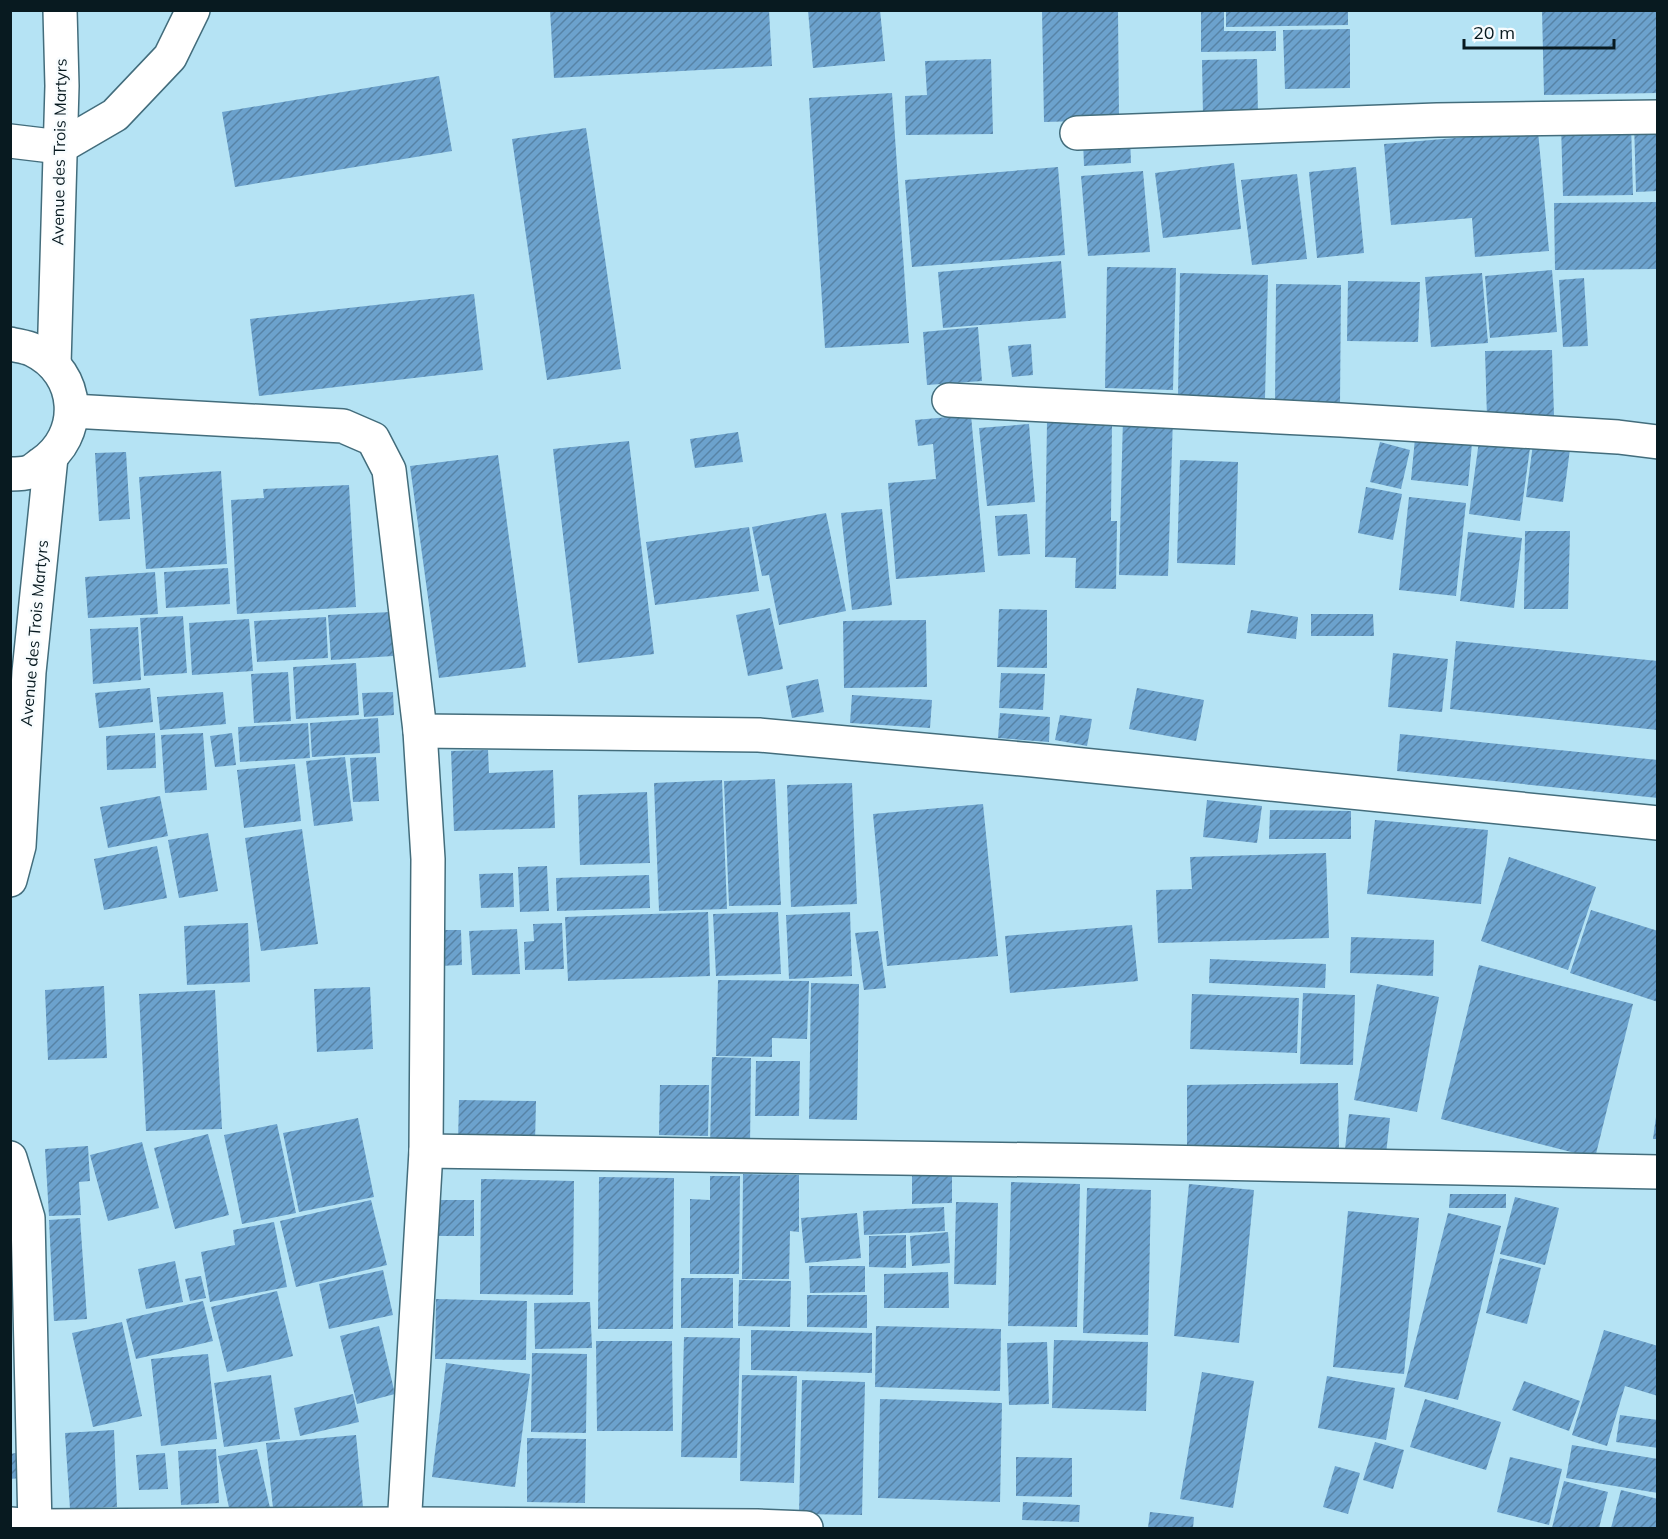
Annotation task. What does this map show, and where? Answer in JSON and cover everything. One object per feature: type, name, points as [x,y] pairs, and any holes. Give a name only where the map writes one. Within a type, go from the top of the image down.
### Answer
[{"type":"main road","name":"Avenue des Trois Martyrs","points":[[54,365],[62,86],[60,10]]},
{"type":"main road","points":[[10,141],[60,147],[115,115],[170,57],[193,10]]},
{"type":"main road","points":[[1077,133],[1437,120],[1658,117]]},
{"type":"main road","points":[[10,344],[33,350],[54,365],[68,386],[72,411],[66,436],[51,458],[29,472],[10,474]]},
{"type":"main road","points":[[949,400],[1341,420],[1618,437],[1658,442]]},
{"type":"main road","points":[[72,411],[343,426],[373,439],[389,470],[420,731],[428,859],[426,1151],[404,1526]]},
{"type":"main road","name":"Avenue des Trois Martyrs","points":[[10,880],[19,846],[29,672],[51,458]]},
{"type":"main road","points":[[420,731],[759,735],[1658,823]]},
{"type":"main road","points":[[426,1151],[1111,1161],[1658,1173]]},
{"type":"main road","points":[[10,1158],[28,1218],[27,1526],[757,1526],[806,1528]]},
{"type":"building","points":[[550,10],[769,10],[772,66],[554,78]]},
{"type":"building","points":[[808,10],[880,10],[885,61],[813,68]]},
{"type":"building","points":[[1042,10],[1118,10],[1119,120],[1044,122]]},
{"type":"building","points":[[1201,10],[1224,10],[1224,31],[1276,31],[1276,51],[1201,52]]},
{"type":"building","points":[[1226,10],[1348,10],[1348,25],[1226,27]]},
{"type":"building","points":[[1542,10],[1658,10],[1658,93],[1544,95]]},
{"type":"building","points":[[1350,29],[1350,88],[1285,89],[1283,30]]},
{"type":"building","points":[[991,59],[993,134],[906,135],[905,96],[927,95],[925,61]]},
{"type":"building","points":[[1257,59],[1258,116],[1203,117],[1202,60]]},
{"type":"building","points":[[439,76],[452,151],[235,187],[222,112]]},
{"type":"building","points":[[892,93],[909,343],[825,348],[809,98]]},
{"type":"building","points":[[1634,122],[1658,122],[1658,191],[1636,192]]},
{"type":"building","points":[[1631,123],[1633,195],[1563,196],[1561,124]]},
{"type":"building","points":[[586,128],[621,369],[547,380],[512,139]]},
{"type":"building","points":[[1538,131],[1549,251],[1475,257],[1472,218],[1391,225],[1384,144]]},
{"type":"building","points":[[1130,136],[1131,163],[1084,166],[1083,140]]},
{"type":"building","points":[[1234,163],[1241,229],[1163,238],[1155,173]]},
{"type":"building","points":[[1058,167],[1065,255],[912,267],[905,180]]},
{"type":"building","points":[[1356,167],[1364,253],[1317,258],[1309,172]]},
{"type":"building","points":[[1143,171],[1150,252],[1088,256],[1081,176]]},
{"type":"building","points":[[1297,174],[1307,259],[1252,265],[1241,180]]},
{"type":"building","points":[[1658,202],[1658,269],[1555,270],[1554,203]]},
{"type":"building","points":[[1061,261],[1066,318],[943,328],[938,272]]},
{"type":"building","points":[[1107,267],[1176,268],[1173,390],[1105,388]]},
{"type":"building","points":[[1552,270],[1557,332],[1490,338],[1485,276]]},
{"type":"building","points":[[1180,273],[1268,275],[1265,398],[1178,396]]},
{"type":"building","points":[[1482,273],[1488,343],[1431,347],[1425,277]]},
{"type":"building","points":[[1584,278],[1588,346],[1563,347],[1559,280]]},
{"type":"building","points":[[1348,281],[1420,282],[1418,342],[1347,341]]},
{"type":"building","points":[[1276,284],[1341,285],[1340,404],[1275,403]]},
{"type":"building","points":[[474,294],[483,370],[259,396],[250,319]]},
{"type":"building","points":[[978,327],[982,381],[927,385],[923,332]]},
{"type":"building","points":[[1031,344],[1033,375],[1012,377],[1008,346]]},
{"type":"building","points":[[1552,350],[1554,416],[1487,418],[1485,351]]},
{"type":"building","points":[[971,415],[985,572],[896,579],[888,483],[936,479],[933,444],[918,446],[915,420]]},
{"type":"building","points":[[1123,417],[1173,418],[1168,576],[1119,575]]},
{"type":"building","points":[[1047,421],[1112,423],[1111,521],[1117,521],[1116,589],[1075,588],[1076,558],[1045,557]]},
{"type":"building","points":[[1029,424],[1035,502],[987,506],[979,428]]},
{"type":"building","points":[[1416,428],[1473,433],[1468,486],[1411,480]]},
{"type":"building","points":[[738,432],[743,462],[695,468],[690,439]]},
{"type":"building","points":[[629,441],[654,654],[578,663],[553,449]]},
{"type":"building","points":[[1479,441],[1530,448],[1520,521],[1469,514]]},
{"type":"building","points":[[1380,442],[1410,450],[1401,489],[1370,482]]},
{"type":"building","points":[[1533,444],[1570,449],[1563,502],[1526,497]]},
{"type":"building","points":[[126,452],[130,519],[99,521],[95,453]]},
{"type":"building","points":[[498,455],[526,667],[439,678],[410,466]]},
{"type":"building","points":[[1180,460],[1238,462],[1235,565],[1177,563]]},
{"type":"building","points":[[221,471],[227,564],[146,569],[139,477]]},
{"type":"building","points":[[349,485],[356,607],[237,614],[231,500],[264,498],[263,489]]},
{"type":"building","points":[[1366,487],[1402,494],[1393,540],[1358,533]]},
{"type":"building","points":[[1409,497],[1466,503],[1456,596],[1399,590]]},
{"type":"building","points":[[882,509],[892,605],[852,610],[841,513]]},
{"type":"building","points":[[826,513],[846,611],[779,625],[769,575],[762,576],[752,527]]},
{"type":"building","points":[[1027,514],[1030,554],[998,556],[995,516]]},
{"type":"building","points":[[749,527],[759,591],[655,605],[646,542]]},
{"type":"building","points":[[1525,531],[1570,531],[1568,609],[1524,609]]},
{"type":"building","points":[[1468,532],[1522,538],[1514,608],[1460,601]]},
{"type":"building","points":[[228,568],[230,604],[166,608],[164,572]]},
{"type":"building","points":[[155,572],[158,614],[88,618],[85,577]]},
{"type":"building","points":[[770,608],[783,669],[748,676],[736,615]]},
{"type":"building","points":[[999,609],[1047,610],[1047,668],[997,667]]},
{"type":"building","points":[[1251,610],[1298,617],[1296,639],[1247,633]]},
{"type":"building","points":[[391,612],[393,656],[331,660],[328,615]]},
{"type":"building","points":[[1311,614],[1373,614],[1374,636],[1311,636]]},
{"type":"building","points":[[183,616],[187,673],[144,676],[140,618]]},
{"type":"building","points":[[326,617],[328,658],[257,662],[254,621]]},
{"type":"building","points":[[249,619],[253,671],[192,675],[189,623]]},
{"type":"building","points":[[926,620],[927,687],[844,688],[843,621]]},
{"type":"building","points":[[138,627],[141,680],[93,684],[90,629]]},
{"type":"building","points":[[1456,641],[1658,661],[1658,730],[1450,709]]},
{"type":"building","points":[[1393,653],[1448,659],[1442,712],[1388,707]]},
{"type":"building","points":[[356,663],[359,715],[296,719],[293,667]]},
{"type":"building","points":[[288,672],[291,721],[254,723],[251,674]]},
{"type":"building","points":[[1001,673],[1045,674],[1043,710],[999,708]]},
{"type":"building","points":[[818,679],[824,712],[792,718],[786,686]]},
{"type":"building","points":[[150,688],[153,722],[99,728],[95,693]]},
{"type":"building","points":[[1137,688],[1204,700],[1196,741],[1129,729]]},
{"type":"building","points":[[223,692],[226,724],[160,730],[157,697]]},
{"type":"building","points":[[393,692],[394,715],[364,717],[362,693]]},
{"type":"building","points":[[852,695],[932,700],[930,728],[850,723]]},
{"type":"building","points":[[1000,713],[1050,717],[1049,742],[998,738]]},
{"type":"building","points":[[1060,715],[1092,719],[1087,746],[1055,740]]},
{"type":"building","points":[[378,718],[380,753],[312,757],[310,723]]},
{"type":"building","points":[[308,723],[310,758],[240,762],[238,727]]},
{"type":"building","points":[[155,733],[156,768],[107,770],[106,736]]},
{"type":"building","points":[[203,733],[207,790],[165,793],[161,735]]},
{"type":"building","points":[[232,733],[236,765],[215,767],[210,736]]},
{"type":"building","points":[[1400,734],[1658,760],[1658,798],[1397,771]]},
{"type":"building","points":[[488,750],[489,773],[553,770],[555,828],[454,831],[451,751]]},
{"type":"building","points":[[345,757],[353,821],[314,826],[306,761]]},
{"type":"building","points":[[376,757],[379,801],[353,802],[350,758]]},
{"type":"building","points":[[295,764],[301,821],[244,828],[237,770]]},
{"type":"building","points":[[775,779],[781,905],[729,906],[724,781]]},
{"type":"building","points":[[722,780],[727,909],[659,911],[654,783]]},
{"type":"building","points":[[852,783],[857,904],[791,907],[787,785]]},
{"type":"building","points":[[647,792],[650,863],[580,865],[578,795]]},
{"type":"building","points":[[160,796],[168,836],[108,848],[100,807]]},
{"type":"building","points":[[1207,800],[1262,806],[1257,843],[1203,837]]},
{"type":"building","points":[[983,804],[998,956],[887,966],[873,814]]},
{"type":"building","points":[[1270,810],[1351,811],[1351,839],[1269,839]]},
{"type":"building","points":[[1375,820],[1488,830],[1481,904],[1367,894]]},
{"type":"building","points":[[302,829],[318,944],[261,951],[245,838]]},
{"type":"building","points":[[208,833],[218,891],[179,898],[168,840]]},
{"type":"building","points":[[157,846],[167,898],[104,910],[94,859]]},
{"type":"building","points":[[1326,853],[1329,938],[1158,943],[1156,890],[1192,889],[1190,857]]},
{"type":"building","points":[[1509,857],[1596,887],[1568,970],[1481,941]]},
{"type":"building","points":[[547,866],[549,911],[520,912],[518,867]]},
{"type":"building","points":[[513,873],[514,907],[481,908],[479,874]]},
{"type":"building","points":[[649,875],[650,908],[557,911],[556,878]]},
{"type":"building","points":[[1591,910],[1658,931],[1658,1002],[1570,973]]},
{"type":"building","points":[[708,912],[710,976],[568,981],[565,917]]},
{"type":"building","points":[[778,912],[781,974],[716,976],[713,914]]},
{"type":"building","points":[[850,912],[852,976],[789,979],[786,915]]},
{"type":"building","points":[[248,923],[250,982],[187,985],[184,926]]},
{"type":"building","points":[[562,923],[564,969],[525,970],[524,942],[534,941],[533,924]]},
{"type":"building","points":[[1132,925],[1138,981],[1010,993],[1005,936]]},
{"type":"building","points":[[517,929],[520,974],[472,975],[469,931]]},
{"type":"building","points":[[436,930],[461,930],[462,965],[438,966]]},
{"type":"building","points":[[878,931],[886,988],[864,990],[855,933]]},
{"type":"building","points":[[1351,937],[1434,940],[1433,976],[1350,973]]},
{"type":"building","points":[[1210,959],[1326,964],[1325,988],[1209,983]]},
{"type":"building","points":[[1479,965],[1633,1004],[1595,1158],[1441,1119]]},
{"type":"building","points":[[718,980],[809,981],[807,1039],[772,1038],[772,1057],[716,1056]]},
{"type":"building","points":[[811,983],[859,984],[857,1120],[809,1119]]},
{"type":"building","points":[[1377,984],[1439,997],[1417,1112],[1354,1100]]},
{"type":"building","points":[[104,986],[107,1058],[48,1060],[45,990]]},
{"type":"building","points":[[370,987],[373,1049],[317,1052],[314,989]]},
{"type":"building","points":[[215,990],[222,1129],[146,1131],[139,994]]},
{"type":"building","points":[[1303,993],[1355,995],[1353,1065],[1300,1064]]},
{"type":"building","points":[[1192,994],[1299,998],[1297,1053],[1190,1049]]},
{"type":"building","points":[[712,1057],[751,1058],[750,1148],[710,1148]]},
{"type":"building","points":[[756,1061],[800,1061],[799,1116],[755,1116]]},
{"type":"building","points":[[1338,1083],[1339,1148],[1187,1150],[1187,1085]]},
{"type":"building","points":[[660,1085],[709,1085],[708,1136],[659,1135]]},
{"type":"building","points":[[459,1100],[536,1101],[535,1143],[458,1142]]},
{"type":"building","points":[[1349,1114],[1390,1118],[1386,1154],[1345,1149]]},
{"type":"building","points":[[1656,1117],[1658,1117],[1658,1139],[1653,1139]]},
{"type":"building","points":[[358,1118],[374,1197],[299,1212],[283,1133]]},
{"type":"building","points":[[277,1124],[296,1213],[242,1224],[224,1135]]},
{"type":"building","points":[[208,1134],[229,1215],[175,1229],[154,1148]]},
{"type":"building","points":[[142,1142],[159,1208],[108,1221],[90,1155]]},
{"type":"building","points":[[88,1146],[90,1181],[79,1182],[81,1215],[49,1216],[45,1149]]},
{"type":"building","points":[[952,1172],[952,1203],[912,1204],[912,1173]]},
{"type":"building","points":[[743,1174],[799,1175],[799,1232],[790,1231],[789,1279],[742,1279]]},
{"type":"building","points":[[710,1176],[740,1176],[739,1274],[690,1274],[690,1199],[710,1200]]},
{"type":"building","points":[[599,1177],[674,1178],[673,1329],[598,1329]]},
{"type":"building","points":[[481,1179],[574,1181],[573,1295],[480,1294]]},
{"type":"building","points":[[1011,1182],[1080,1184],[1077,1327],[1008,1326]]},
{"type":"building","points":[[1189,1184],[1254,1190],[1239,1343],[1174,1336]]},
{"type":"building","points":[[1087,1188],[1151,1190],[1148,1335],[1083,1333]]},
{"type":"building","points":[[1450,1194],[1506,1194],[1506,1208],[1449,1208]]},
{"type":"building","points":[[1515,1197],[1559,1208],[1545,1265],[1500,1254]]},
{"type":"building","points":[[371,1200],[387,1265],[296,1287],[280,1221]]},
{"type":"building","points":[[439,1200],[474,1200],[474,1236],[439,1236]]},
{"type":"building","points":[[956,1202],[998,1203],[996,1285],[954,1284]]},
{"type":"building","points":[[944,1207],[945,1231],[864,1235],[863,1211]]},
{"type":"building","points":[[1348,1211],[1419,1218],[1404,1374],[1333,1367]]},
{"type":"building","points":[[857,1213],[861,1258],[805,1263],[801,1218]]},
{"type":"building","points":[[1448,1213],[1501,1226],[1458,1400],[1404,1387]]},
{"type":"building","points":[[80,1218],[87,1319],[54,1321],[49,1220]]},
{"type":"building","points":[[274,1222],[287,1287],[210,1302],[201,1252],[235,1245],[233,1230]]},
{"type":"building","points":[[948,1232],[950,1263],[912,1266],[910,1236]]},
{"type":"building","points":[[906,1235],[906,1268],[869,1267],[869,1236]]},
{"type":"building","points":[[1500,1258],[1541,1268],[1527,1324],[1486,1313]]},
{"type":"building","points":[[175,1261],[183,1302],[146,1309],[138,1269]]},
{"type":"building","points":[[809,1266],[865,1266],[865,1292],[810,1293]]},
{"type":"building","points":[[383,1270],[393,1315],[329,1329],[319,1284]]},
{"type":"building","points":[[948,1272],[949,1308],[884,1308],[884,1274]]},
{"type":"building","points":[[201,1276],[206,1298],[190,1301],[185,1279]]},
{"type":"building","points":[[681,1278],[733,1278],[733,1328],[681,1328]]},
{"type":"building","points":[[739,1280],[791,1281],[790,1327],[738,1326]]},
{"type":"building","points":[[277,1291],[293,1356],[227,1372],[211,1307]]},
{"type":"building","points":[[807,1295],[867,1295],[867,1328],[807,1327]]},
{"type":"building","points":[[436,1299],[527,1301],[526,1360],[435,1359]]},
{"type":"building","points":[[203,1301],[213,1341],[136,1359],[126,1319]]},
{"type":"building","points":[[590,1302],[592,1348],[535,1349],[534,1303]]},
{"type":"building","points":[[122,1322],[142,1416],[93,1427],[72,1333]]},
{"type":"building","points":[[379,1326],[395,1394],[357,1404],[340,1336]]},
{"type":"building","points":[[876,1326],[1001,1329],[1000,1391],[875,1387]]},
{"type":"building","points":[[751,1330],[872,1333],[872,1373],[751,1370]]},
{"type":"building","points":[[1604,1330],[1658,1346],[1658,1396],[1625,1386],[1607,1446],[1572,1435]]},
{"type":"building","points":[[684,1337],[740,1338],[737,1458],[681,1457]]},
{"type":"building","points":[[1054,1340],[1148,1342],[1146,1411],[1052,1408]]},
{"type":"building","points":[[596,1341],[672,1341],[673,1431],[597,1431]]},
{"type":"building","points":[[1047,1342],[1049,1404],[1009,1405],[1007,1343]]},
{"type":"building","points":[[532,1353],[587,1354],[586,1433],[531,1432]]},
{"type":"building","points":[[208,1354],[217,1439],[161,1446],[151,1359]]},
{"type":"building","points":[[446,1363],[530,1374],[515,1487],[432,1477]]},
{"type":"building","points":[[1202,1372],[1254,1381],[1233,1508],[1180,1499]]},
{"type":"building","points":[[271,1375],[280,1439],[224,1447],[214,1383]]},
{"type":"building","points":[[742,1375],[797,1376],[794,1483],[740,1481]]},
{"type":"building","points":[[1327,1376],[1395,1388],[1386,1440],[1318,1428]]},
{"type":"building","points":[[802,1380],[865,1382],[862,1515],[799,1514]]},
{"type":"building","points":[[1524,1381],[1580,1401],[1569,1431],[1512,1410]]},
{"type":"building","points":[[353,1394],[359,1422],[300,1436],[294,1408]]},
{"type":"building","points":[[880,1399],[1002,1403],[1000,1502],[878,1498]]},
{"type":"building","points":[[1425,1399],[1501,1422],[1486,1470],[1410,1447]]},
{"type":"building","points":[[1620,1415],[1658,1420],[1658,1448],[1616,1442]]},
{"type":"building","points":[[114,1430],[117,1507],[70,1509],[65,1433]]},
{"type":"building","points":[[356,1435],[363,1507],[274,1517],[266,1443]]},
{"type":"building","points":[[527,1438],[586,1439],[585,1503],[527,1502]]},
{"type":"building","points":[[1375,1442],[1404,1450],[1393,1489],[1363,1480]]},
{"type":"building","points":[[1572,1445],[1658,1459],[1658,1493],[1566,1478]]},
{"type":"building","points":[[216,1449],[219,1503],[181,1505],[178,1451]]},
{"type":"building","points":[[257,1449],[270,1508],[231,1517],[218,1456]]},
{"type":"building","points":[[16,1453],[20,1478],[10,1479],[10,1454]]},
{"type":"building","points":[[165,1453],[168,1489],[139,1490],[136,1455]]},
{"type":"building","points":[[1016,1457],[1072,1458],[1072,1497],[1016,1496]]},
{"type":"building","points":[[1510,1457],[1562,1469],[1549,1525],[1497,1512]]},
{"type":"building","points":[[1335,1466],[1360,1473],[1348,1514],[1323,1507]]},
{"type":"building","points":[[1564,1481],[1608,1492],[1599,1528],[1552,1528]]},
{"type":"building","points":[[1621,1490],[1658,1499],[1658,1528],[1611,1528]]},
{"type":"building","points":[[1023,1502],[1080,1505],[1079,1522],[1022,1520]]},
{"type":"building","points":[[1150,1512],[1194,1517],[1193,1528],[1148,1528]]}]
